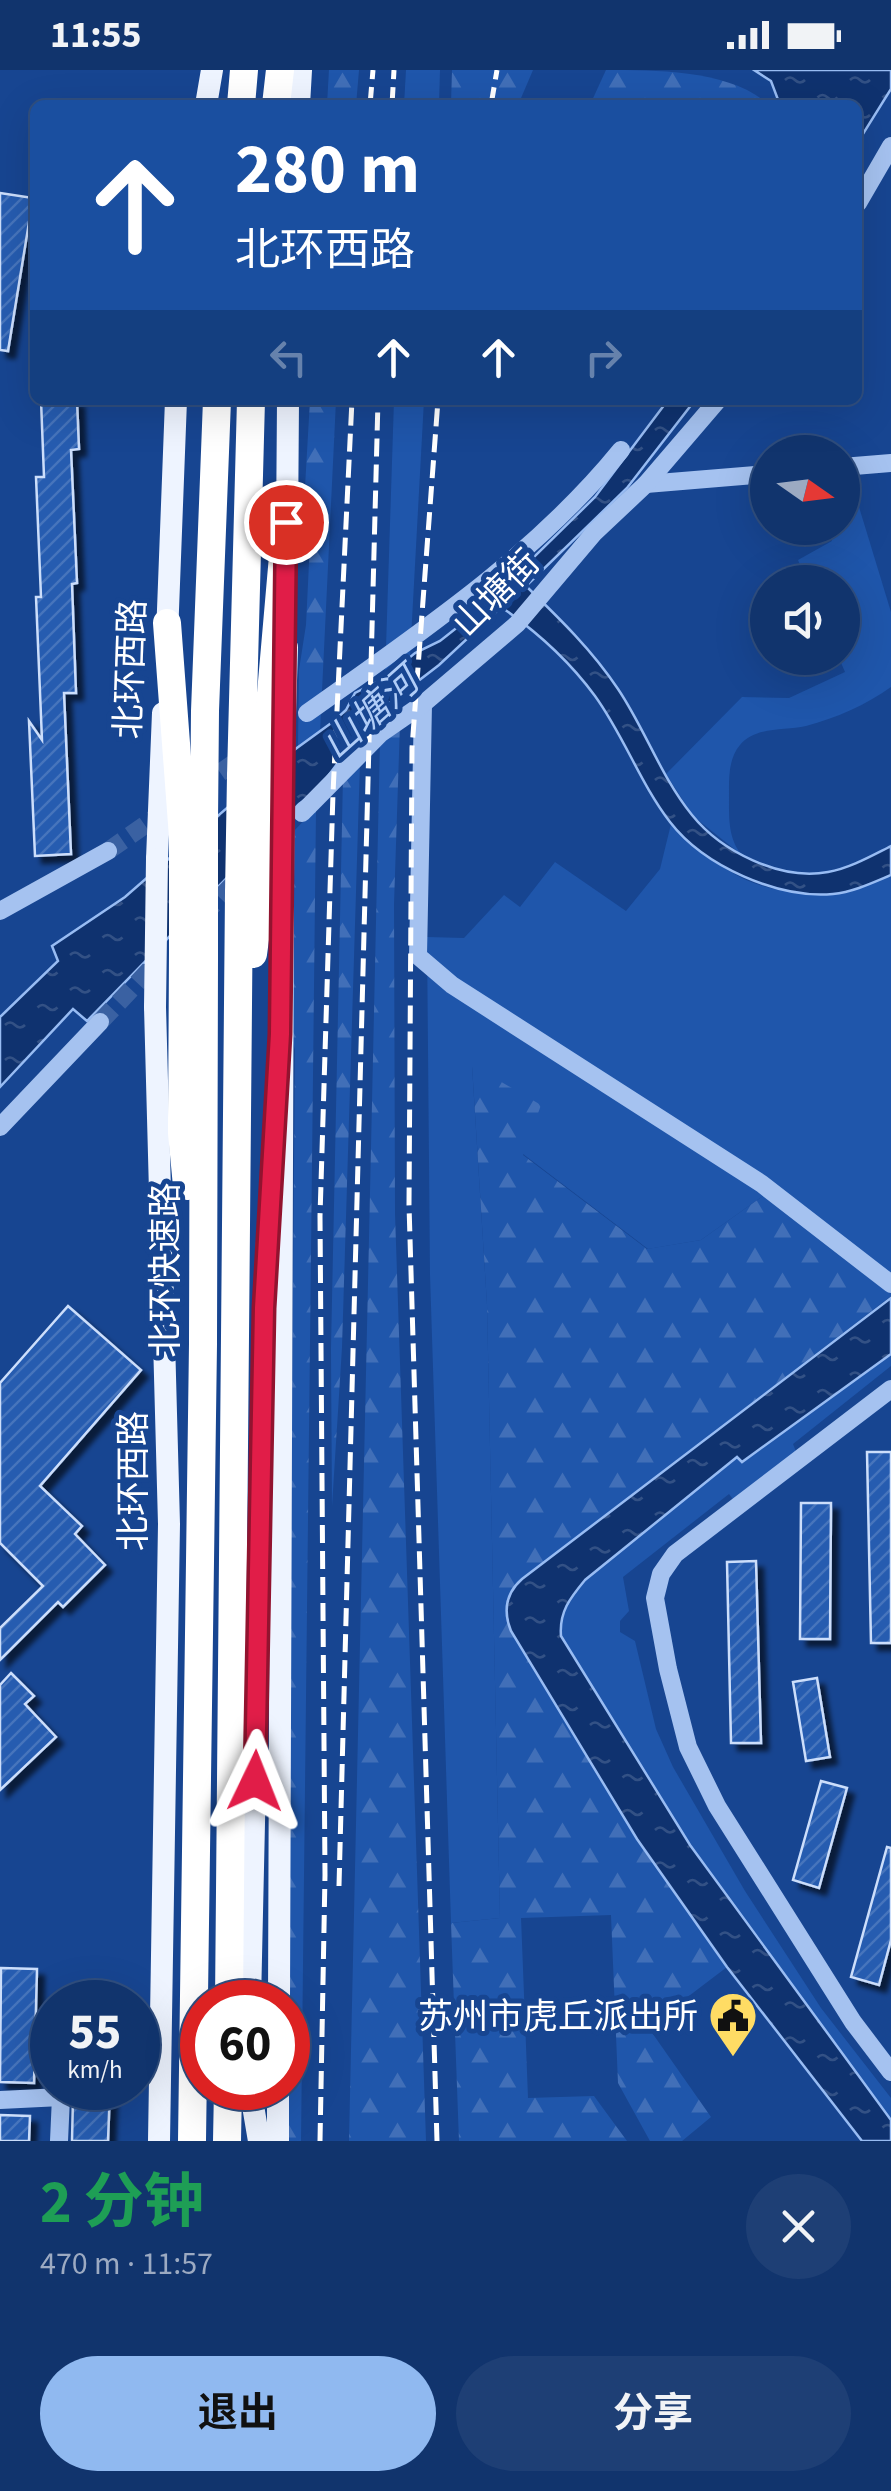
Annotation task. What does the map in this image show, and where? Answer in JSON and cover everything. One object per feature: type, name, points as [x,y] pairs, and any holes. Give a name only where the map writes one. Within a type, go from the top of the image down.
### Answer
[{"type":"highway","points":[[241,100],[244,70]]},
{"type":"highway","points":[[277,100],[280,70]]},
{"type":"highway","points":[[193,829],[204,710],[216,405]]},
{"type":"highway","points":[[251,405],[242,707],[264,762]]},
{"type":"highway","points":[[264,762],[286,522]]},
{"type":"highway","points":[[168,623],[193,829]]},
{"type":"highway","name":"北环快速路","points":[[228,1980],[238,1070],[261,887],[264,762]]},
{"type":"highway","name":"北环快速路","points":[[192,2141],[203,1344],[182,1133],[194,956],[193,829]]},
{"type":"highway","points":[[228,2110],[228,2141]]},
{"type":"main road","points":[[207,100],[212,70]]},
{"type":"main road","points":[[299,100],[301,70]]},
{"type":"main road","name":"北环西路","points":[[159,2141],[169,1524],[155,1007],[157,858],[176,405]]},
{"type":"main road","points":[[286,522],[288,405]]},
{"type":"main road","points":[[261,887],[280,1034],[283,1526],[279,1980]]},
{"type":"main road","points":[[250,1980],[264,1308],[280,1034]]},
{"type":"main road","points":[[254,2110],[259,2141]]},
{"type":"main road","points":[[278,2110],[278,2141]]},
{"type":"street","points":[[862,196],[891,146]]},
{"type":"street","name":"山塘街","points":[[302,813],[381,733],[423,704],[518,624],[594,534],[646,484],[714,405]]},
{"type":"street","points":[[307,713],[475,592],[590,487],[621,450]]},
{"type":"street","points":[[860,466],[891,463]]},
{"type":"street","points":[[646,484],[750,475]]},
{"type":"street","points":[[423,704],[418,956],[452,986],[762,1184],[891,1284]]},
{"type":"street","points":[[0,911],[108,851]]},
{"type":"street","points":[[0,1127],[100,1022]]},
{"type":"street","points":[[891,1389],[675,1554],[660,1574],[654,1598],[680,1719],[700,1775],[853,2022],[891,2072]]},
{"type":"street","points":[[0,2100],[60,2097],[59,2141]]},
{"type":"green space","points":[[329,70],[359,70],[356,100],[327,100]]},
{"type":"green space","points":[[406,70],[440,70],[439,100],[404,100]]},
{"type":"green space","points":[[452,70],[533,70],[520,100],[451,100]]},
{"type":"green space","points":[[606,70],[709,77],[763,100],[592,100]]},
{"type":"green space","points":[[310,405],[336,405],[320,732],[298,747],[299,670],[306,625],[310,543],[304,505]]},
{"type":"green space","points":[[394,405],[424,405],[410,657],[385,678]]},
{"type":"green space","points":[[860,510],[891,612],[891,687],[839,715],[806,726],[762,732],[740,745],[730,770],[729,813],[732,836],[743,856],[693,816],[666,774],[742,697],[789,698],[839,675],[860,675],[860,565],[800,565],[798,560],[825,545],[860,545]]},
{"type":"green space","points":[[400,723],[394,904],[395,1214],[426,2141],[349,2141],[380,742]]},
{"type":"green space","points":[[360,761],[342,1347],[332,1506],[331,1349],[343,777]]},
{"type":"green space","points":[[316,808],[303,1980],[287,1980],[295,1050],[287,1019],[293,832]]},
{"type":"green space","points":[[671,824],[739,877],[760,885],[826,891],[891,875],[891,1297],[763,1196],[701,1240],[648,1249],[523,1154],[472,1066],[487,1304],[500,1918],[451,1923],[430,1275],[427,937],[464,938],[504,895],[520,907],[555,862],[626,911],[660,869]]},
{"type":"green space","points":[[472,1065],[541,1105],[523,1155],[647,1249],[701,1240],[763,1196],[891,1296],[522,1579],[511,1631],[637,1839],[727,1967],[648,2027],[711,2117],[682,2141],[650,2141],[618,2083],[611,1915],[521,1918],[528,2098],[594,2096],[627,2141],[459,2141],[451,1923],[500,1918],[487,1304]]},
{"type":"green space","points":[[891,1354],[891,1366],[793,1444],[797,1454],[735,1502],[729,1494],[623,1577],[629,1611],[620,1621],[620,1632],[635,1641],[656,1729],[673,1767],[745,1891],[821,2008],[891,2098],[891,2120],[690,1845],[561,1635],[561,1627],[567,1606],[585,1580],[738,1456],[742,1461]]},
{"type":"green space","points":[[286,2110],[301,2110],[301,2141],[286,2141]]},
{"type":"water","points":[[754,70],[891,70],[891,89],[862,136],[862,100],[778,100],[771,81]]},
{"type":"water","name":"山塘河","points":[[664,405],[691,405],[627,488],[526,586],[608,675],[681,800],[719,840],[753,860],[810,874],[844,868],[891,846],[891,875],[848,891],[812,894],[766,885],[702,853],[659,807],[585,683],[552,648],[501,607],[439,665],[374,715],[316,792],[299,804],[87,1021],[73,1009],[0,1087],[0,1017],[58,961],[52,946],[125,897],[290,753],[334,721],[355,693],[385,678],[483,607],[595,497]]},
{"type":"water","points":[[891,1298],[891,1354],[742,1462],[737,1457],[585,1580],[567,1606],[561,1627],[561,1636],[690,1845],[891,2120],[891,2141],[862,2141],[727,1967],[637,1839],[511,1631],[507,1609],[512,1590],[522,1579]]},
{"type":"building","points":[[0,193],[30,198],[30,216],[8,351],[0,350]]},
{"type":"building","points":[[41,405],[77,405],[79,449],[71,450],[77,583],[72,584],[76,693],[64,693],[71,854],[35,856],[29,721],[42,740],[36,477],[44,477]]},
{"type":"building","points":[[68,1306],[141,1370],[40,1486],[82,1526],[75,1534],[105,1565],[63,1607],[58,1602],[0,1660],[0,1628],[43,1586],[0,1543],[0,1383]]},
{"type":"building","points":[[867,1452],[891,1452],[891,1643],[871,1643]]},
{"type":"building","points":[[801,1503],[831,1503],[830,1639],[800,1639]]},
{"type":"building","points":[[756,1561],[761,1743],[731,1743],[727,1562]]},
{"type":"building","points":[[11,1673],[34,1696],[25,1704],[56,1737],[0,1790],[0,1685]]},
{"type":"building","points":[[817,1678],[830,1757],[806,1761],[793,1682]]},
{"type":"building","points":[[821,1781],[847,1788],[819,1888],[793,1880]]},
{"type":"building","points":[[887,1847],[891,1848],[891,1940],[879,1985],[851,1977]]},
{"type":"building","points":[[1,1968],[37,1969],[37,1980],[30,1980],[30,2083],[0,2082]]},
{"type":"building","points":[[73,2110],[109,2110],[108,2141],[72,2141]]},
{"type":"building","points":[[0,2115],[30,2116],[29,2141],[0,2141]]},
{"type":"tunnel","points":[[198,788],[247,754]]},
{"type":"tunnel","points":[[108,851],[165,811]]},
{"type":"tunnel","points":[[201,917],[242,875]]},
{"type":"tunnel","points":[[100,1022],[158,961]]},
{"type":"railway","points":[[370,100],[373,70]]},
{"type":"railway","points":[[392,100],[394,70]]},
{"type":"railway","points":[[492,100],[497,70]]},
{"type":"railway","points":[[320,2141],[325,1875],[320,1216],[333,793],[352,405]]},
{"type":"railway","points":[[339,1886],[378,405]]},
{"type":"railway","points":[[437,2141],[409,1205],[412,748],[438,405]]},
{"type":"place","name":"苏州市虎丘派出所","points":[[733,2058]]},
{"type":"route","points":[[255,1781],[264,1308],[280,1034],[288,634],[286,522]]}]
